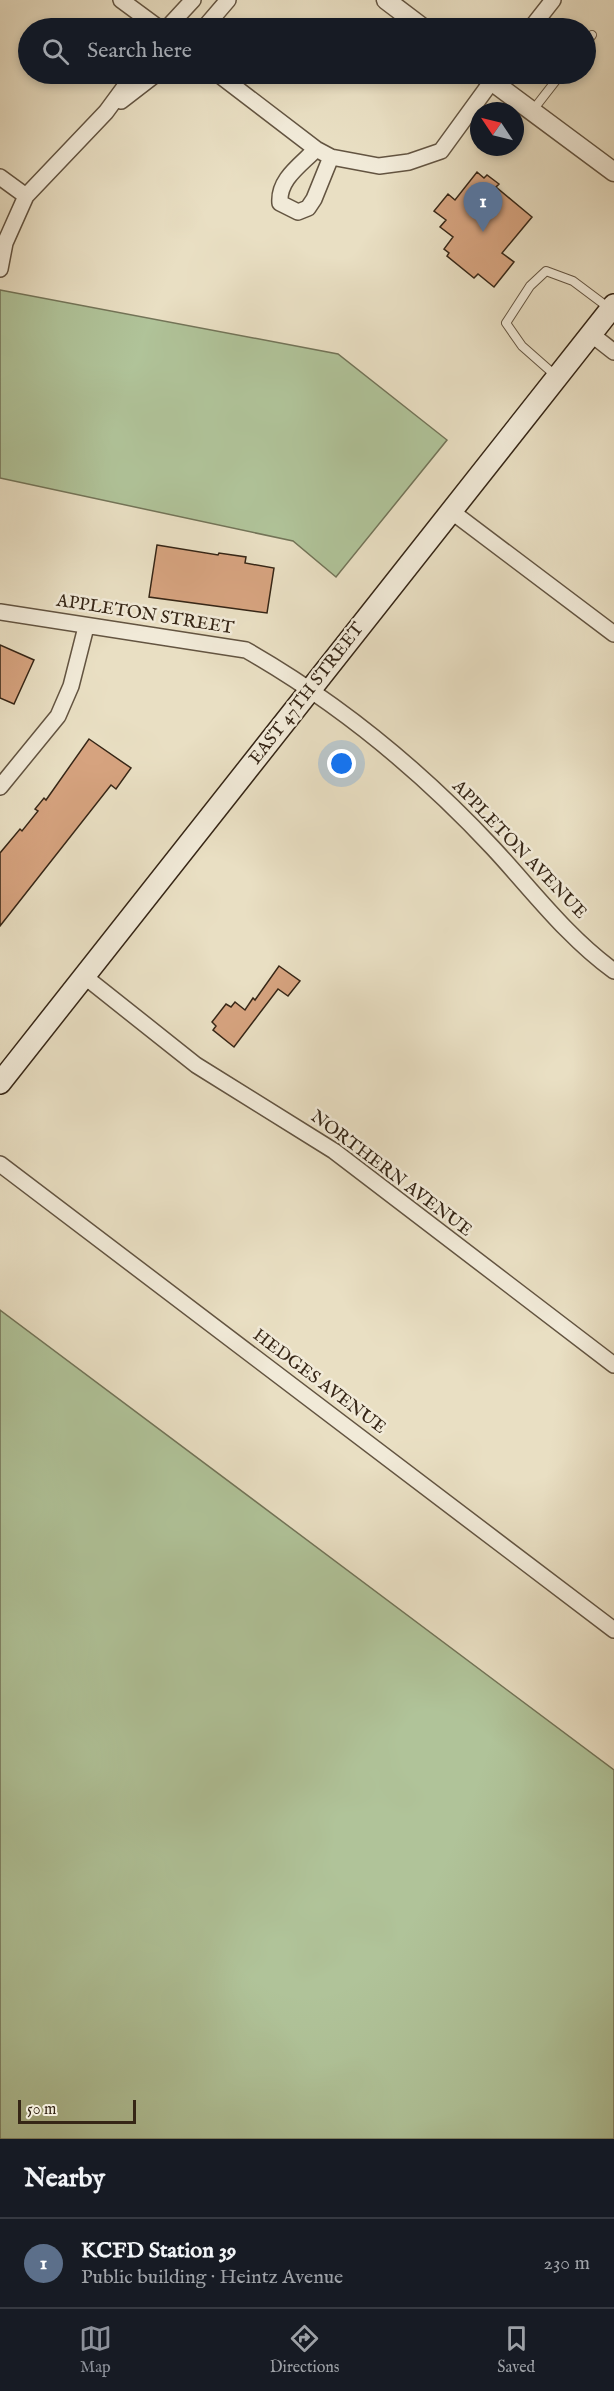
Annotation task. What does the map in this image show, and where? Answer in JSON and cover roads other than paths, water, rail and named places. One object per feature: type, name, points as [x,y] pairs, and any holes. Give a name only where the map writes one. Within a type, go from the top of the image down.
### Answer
[{"type":"main road","name":"EAST 47TH STREET","points":[[0,1083],[613,307]]},
{"type":"street","points":[[121,0],[145,18]]},
{"type":"street","points":[[176,18],[193,0]]},
{"type":"street","points":[[213,18],[228,0]]},
{"type":"street","points":[[386,0],[410,18]]},
{"type":"street","points":[[539,18],[553,0]]},
{"type":"street","points":[[0,269],[5,243],[26,196],[106,112],[127,84]]},
{"type":"street","points":[[106,112],[143,84]]},
{"type":"street","points":[[231,84],[316,149],[332,157],[379,166],[409,162],[441,151],[485,84]]},
{"type":"street","points":[[500,84],[614,172]]},
{"type":"street","points":[[316,149],[283,183],[279,194],[280,203],[289,209],[298,212],[308,208],[332,157]]},
{"type":"street","points":[[0,177],[26,196]]},
{"type":"street","points":[[591,334],[614,352]]},
{"type":"street","points":[[452,511],[614,634]]},
{"type":"street","name":"APPLETON STREET","points":[[0,612],[246,650],[310,690]]},
{"type":"street","points":[[0,788],[58,716],[71,686],[86,627]]},
{"type":"street","name":"APPLETON AVENUE","points":[[310,690],[380,743],[446,801],[493,848],[556,920],[614,971]]},
{"type":"street","name":"NORTHERN AVENUE","points":[[84,976],[196,1065],[334,1151],[614,1365]]},
{"type":"street","name":"HEDGES AVENUE","points":[[0,1164],[614,1630]]},
{"type":"lane","points":[[532,111],[553,84]]},
{"type":"lane","points":[[557,377],[522,346],[506,323],[530,286],[546,271],[573,281],[613,307]]},
{"type":"place","name":"KCFD Station 39","points":[[483,232]]}]
